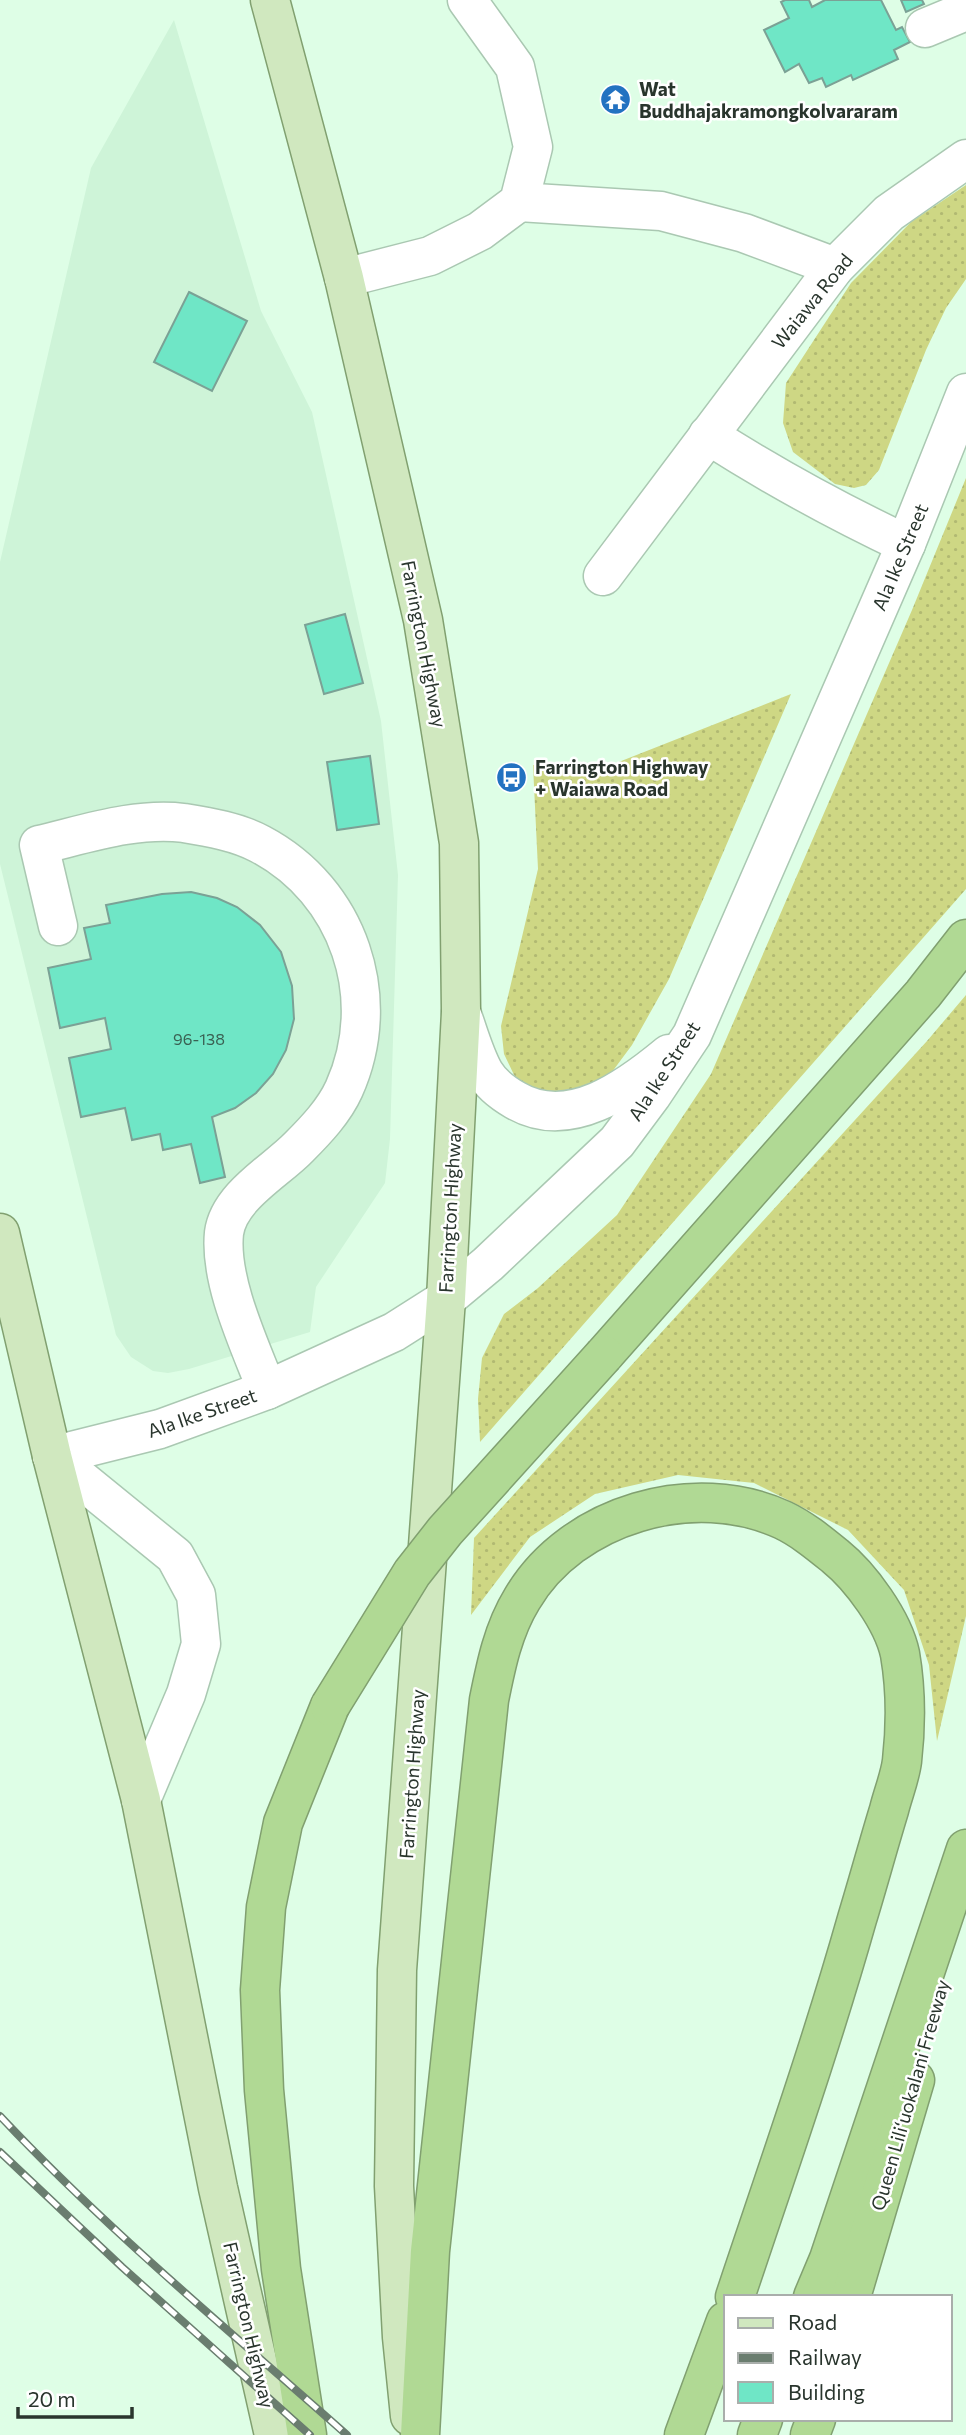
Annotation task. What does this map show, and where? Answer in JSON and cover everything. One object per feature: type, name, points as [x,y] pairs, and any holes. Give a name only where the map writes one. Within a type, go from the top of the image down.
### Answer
[{"type":"highway","points":[[307,2435],[281,2269],[264,2090],[260,1990],[266,1907],[283,1823],[330,1706],[412,1573],[445,1531],[923,994],[966,939]]},
{"type":"highway","points":[[420,2435],[430,2250],[487,1714],[496,1664],[507,1628],[523,1596],[565,1548],[622,1518],[653,1508],[683,1504],[720,1504],[782,1520],[812,1538],[839,1560],[864,1585],[884,1617],[899,1650],[905,1693],[902,1764],[827,2024],[735,2295]]},
{"type":"highway","points":[[814,2295],[829,2259],[966,1849]]},
{"type":"highway","name":"Queen Liliʻuokalani Freeway","points":[[852,2295],[930,2029],[966,1892]]},
{"type":"highway","points":[[684,2435],[724,2326]]},
{"type":"main road","name":"Farrington Highway","points":[[270,0],[344,278],[423,620],[459,843],[461,1012],[446,1299],[397,1970],[394,2186],[402,2337],[412,2435]]},
{"type":"main road","name":"Farrington Highway","points":[[0,1233],[52,1456],[141,1800],[218,2188],[274,2435]]},
{"type":"street","points":[[344,278],[430,256],[480,231],[519,202],[533,147],[515,67],[467,0]]},
{"type":"street","points":[[925,28],[966,11]]},
{"type":"street","name":"Waiawa Road","points":[[603,576],[835,267],[889,213],[966,159]]},
{"type":"street","points":[[519,202],[661,211],[744,233],[835,267]]},
{"type":"street","name":"Ala Ike Street","points":[[52,1456],[160,1429],[267,1390],[394,1332],[446,1299],[488,1264],[617,1142],[692,1035],[906,544],[966,393]]},
{"type":"street","points":[[708,435],[783,482],[906,544]]},
{"type":"street","points":[[58,926],[39,845],[134,823],[182,823],[226,831],[260,844],[291,864],[324,896],[344,931],[357,973],[362,1014],[357,1051],[344,1090],[326,1118],[298,1149],[255,1185],[236,1206],[224,1232],[226,1268],[236,1311],[267,1390]]},
{"type":"street","points":[[461,1012],[484,1072],[498,1089],[524,1105],[543,1111],[569,1110],[612,1096],[647,1072],[692,1035]]},
{"type":"street","points":[[52,1456],[175,1556],[196,1595],[201,1643],[186,1694],[141,1800]]},
{"type":"shaded area","points":[[174,20],[261,311],[312,412],[381,721],[398,875],[390,1139],[385,1183],[316,1287],[310,1332],[168,1373],[153,1371],[131,1357],[116,1335],[0,864],[0,562],[91,168]]},
{"type":"green space","points":[[966,185],[966,279],[946,308],[926,350],[879,470],[866,485],[854,488],[835,484],[793,452],[783,423],[786,383],[851,283],[911,222]]},
{"type":"green space","points":[[966,478],[966,889],[480,1442],[478,1399],[482,1358],[504,1314],[538,1288],[617,1215],[711,1074],[912,610]]},
{"type":"green space","points":[[791,694],[669,979],[632,1045],[609,1076],[581,1089],[553,1094],[534,1088],[515,1077],[504,1054],[501,1026],[538,869],[533,765],[601,769]]},
{"type":"green space","points":[[966,995],[966,1616],[937,1741],[929,1665],[904,1590],[848,1530],[754,1483],[678,1475],[595,1494],[530,1537],[471,1615],[474,1538]]},
{"type":"building","points":[[809,0],[812,7],[825,0],[881,0],[896,30],[902,27],[910,42],[894,50],[898,59],[853,80],[851,75],[826,87],[822,78],[809,83],[799,64],[785,72],[764,30],[789,18],[781,2]]},
{"type":"building","points":[[901,0],[922,0],[924,4],[906,12]]},
{"type":"building","points":[[189,292],[247,321],[212,391],[154,362]]},
{"type":"building","points":[[345,614],[363,683],[324,694],[305,625]]},
{"type":"building","points":[[370,756],[379,824],[337,830],[327,762]]},
{"type":"building","points":[[191,892],[217,898],[237,907],[260,925],[281,952],[292,986],[294,1019],[286,1050],[273,1074],[256,1093],[235,1108],[212,1117],[225,1177],[200,1183],[191,1144],[163,1150],[160,1134],[132,1140],[125,1108],[81,1117],[69,1058],[111,1049],[105,1018],[60,1028],[48,968],[91,959],[84,928],[110,923],[106,905],[162,894]]},
{"type":"railway","points":[[0,2116],[126,2240],[347,2435]]},
{"type":"railway","points":[[0,2152],[122,2267],[310,2435]]},
{"type":"place","name":"Wat Buddhajakramongkolvararam","points":[[616,100]]},
{"type":"place","name":"Farrington Highway + Waiawa Road","points":[[512,778]]}]
